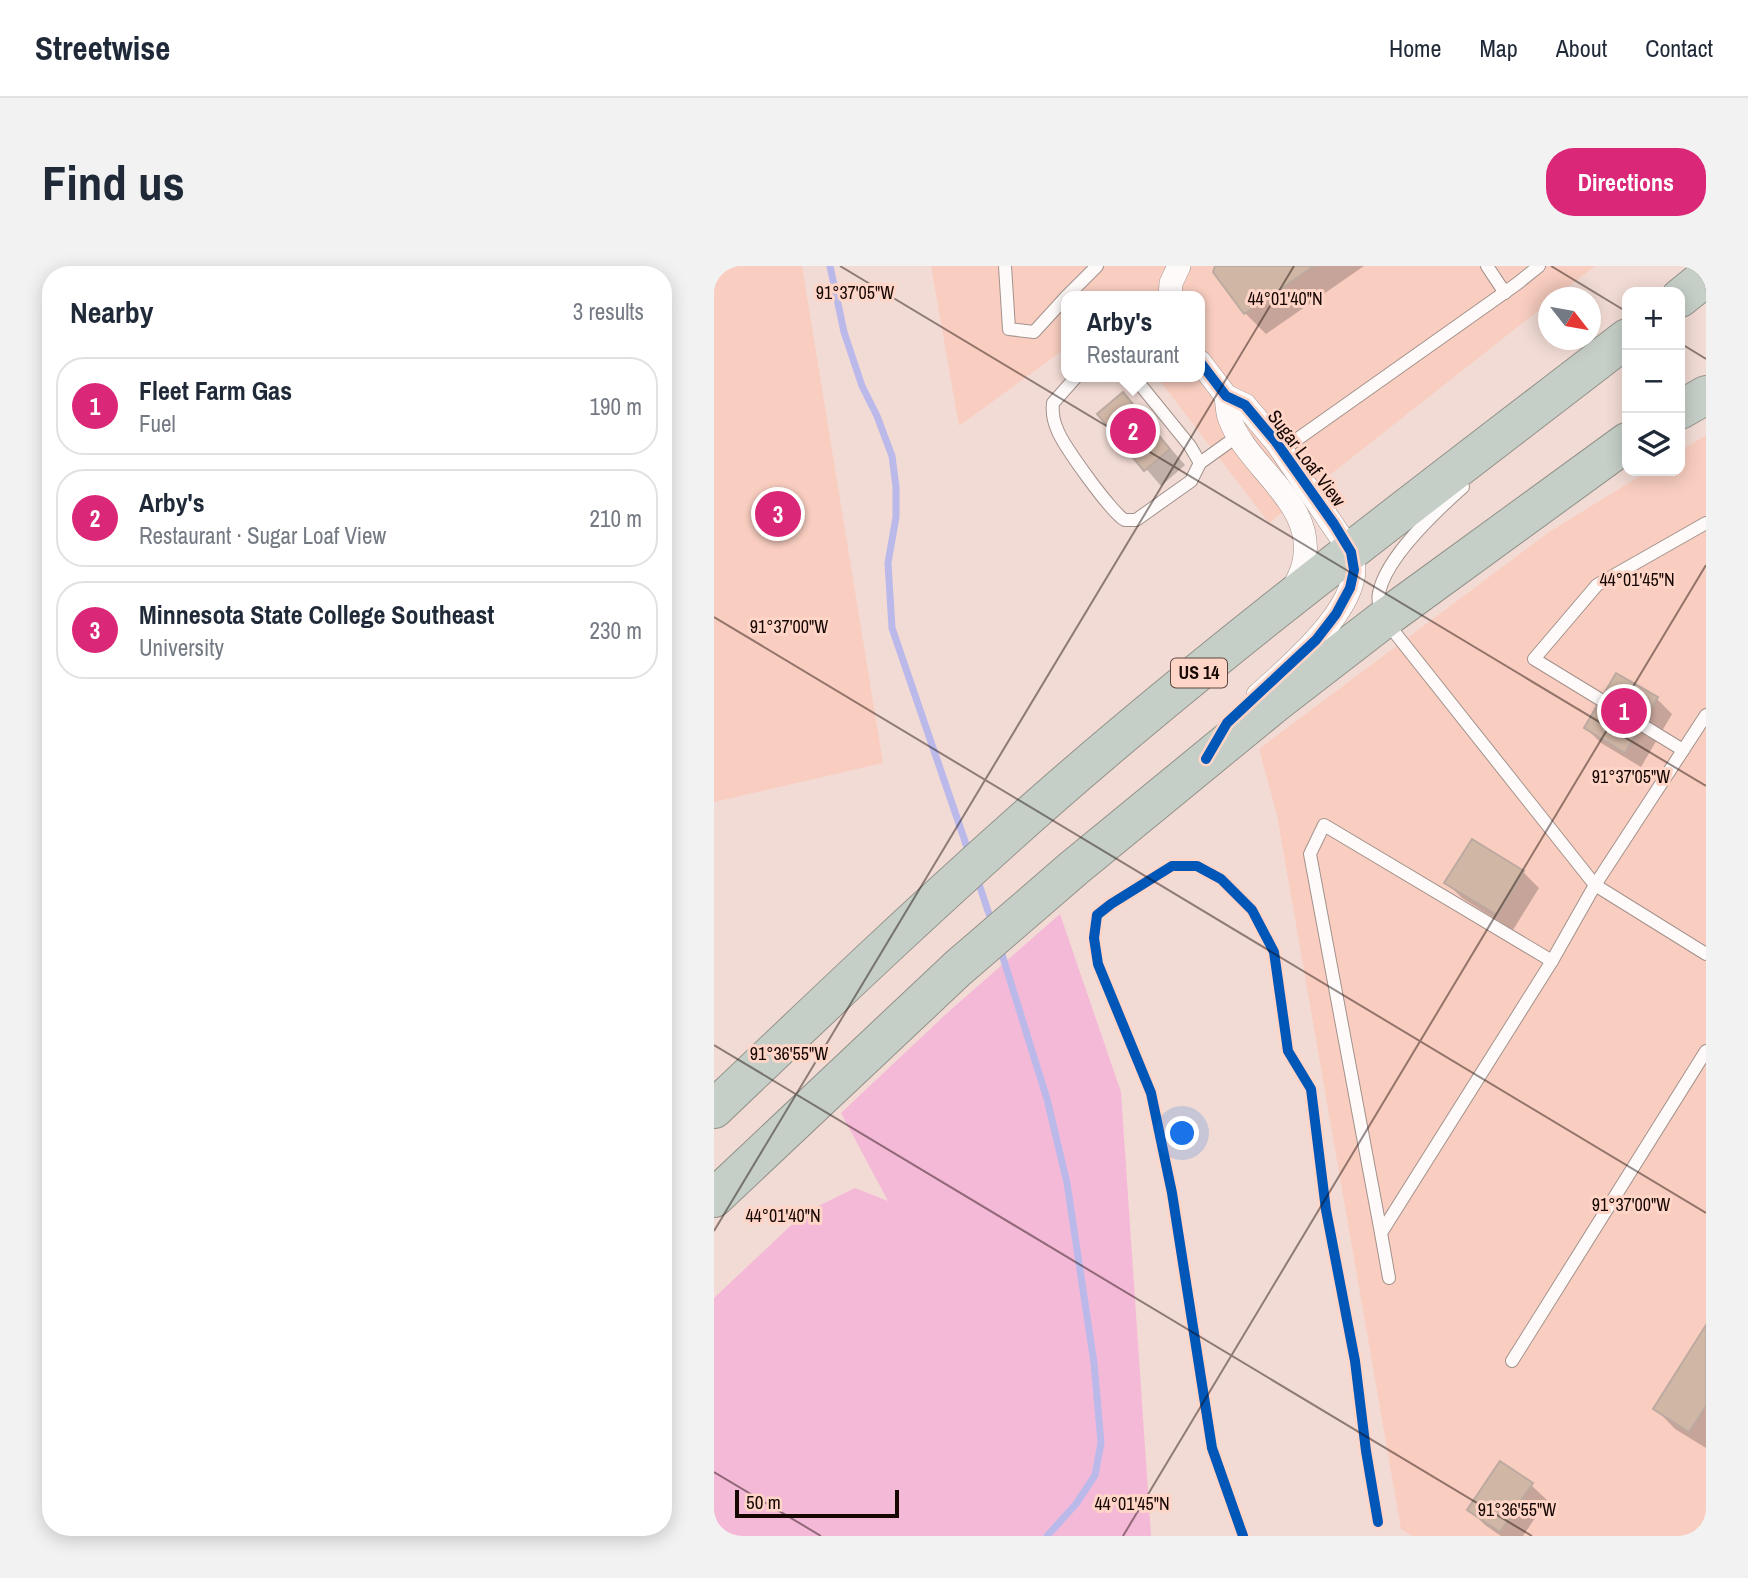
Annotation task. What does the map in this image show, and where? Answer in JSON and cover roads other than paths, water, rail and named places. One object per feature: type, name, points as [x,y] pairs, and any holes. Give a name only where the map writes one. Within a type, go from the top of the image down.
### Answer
[{"type":"highway","points":[[1685,294],[1706,278]]},
{"type":"highway","name":"US 14","points":[[714,1110],[926,907],[1050,797],[1287,601],[1622,342]]},
{"type":"highway","points":[[1685,407],[1706,395]]},
{"type":"highway","points":[[714,1198],[957,969],[1074,868],[1206,759],[1384,619],[1620,446]]},
{"type":"street","points":[[1170,291],[1179,266]]},
{"type":"street","name":"Sugar Loaf View","points":[[1205,370],[1226,396],[1245,405],[1282,450],[1351,552]]},
{"type":"street","name":"Sugar Loaf View","points":[[1226,396],[1229,417],[1239,435],[1296,511],[1303,526],[1306,542],[1303,566],[1287,601]]},
{"type":"street","points":[[1206,759],[1227,723],[1309,647],[1336,614],[1350,588],[1354,570],[1351,552]]},
{"type":"lane","points":[[1005,266],[1009,329],[1034,332],[1061,303]]},
{"type":"lane","points":[[1073,291],[1097,266]]},
{"type":"lane","points":[[1487,266],[1505,293]]},
{"type":"lane","points":[[1282,450],[1505,293],[1539,266]]},
{"type":"lane","points":[[1072,382],[1053,403],[1052,415],[1058,432],[1101,494],[1117,514],[1126,520],[1136,520],[1191,481],[1200,464],[1239,435]]},
{"type":"lane","points":[[1138,382],[1190,446],[1200,464]]},
{"type":"lane","points":[[1510,445],[1533,411]]},
{"type":"lane","points":[[1473,478],[1423,525],[1403,549],[1378,594],[1384,619],[1595,885],[1706,954]]},
{"type":"lane","points":[[1683,750],[1534,659],[1597,585],[1706,523]]},
{"type":"lane","points":[[1381,1233],[1552,961],[1595,885],[1706,715]]},
{"type":"lane","points":[[1389,1278],[1310,853],[1324,825],[1552,961]]},
{"type":"lane","points":[[1512,1361],[1706,1051]]},
{"type":"waterway","points":[[830,266],[844,332],[862,386],[892,456],[896,487],[896,517],[888,563],[892,628],[969,853]]},
{"type":"waterway","points":[[977,878],[992,923]]},
{"type":"waterway","points":[[1000,948],[1047,1099],[1067,1183],[1094,1363],[1101,1443],[1095,1475],[1076,1504],[1047,1536]]},
{"type":"place","name":"Arby's","points":[[1133,431]]},
{"type":"place","name":"Minnesota State College Southeast","points":[[778,514]]},
{"type":"place","name":"Fleet Farm Gas","points":[[1624,711]]}]
